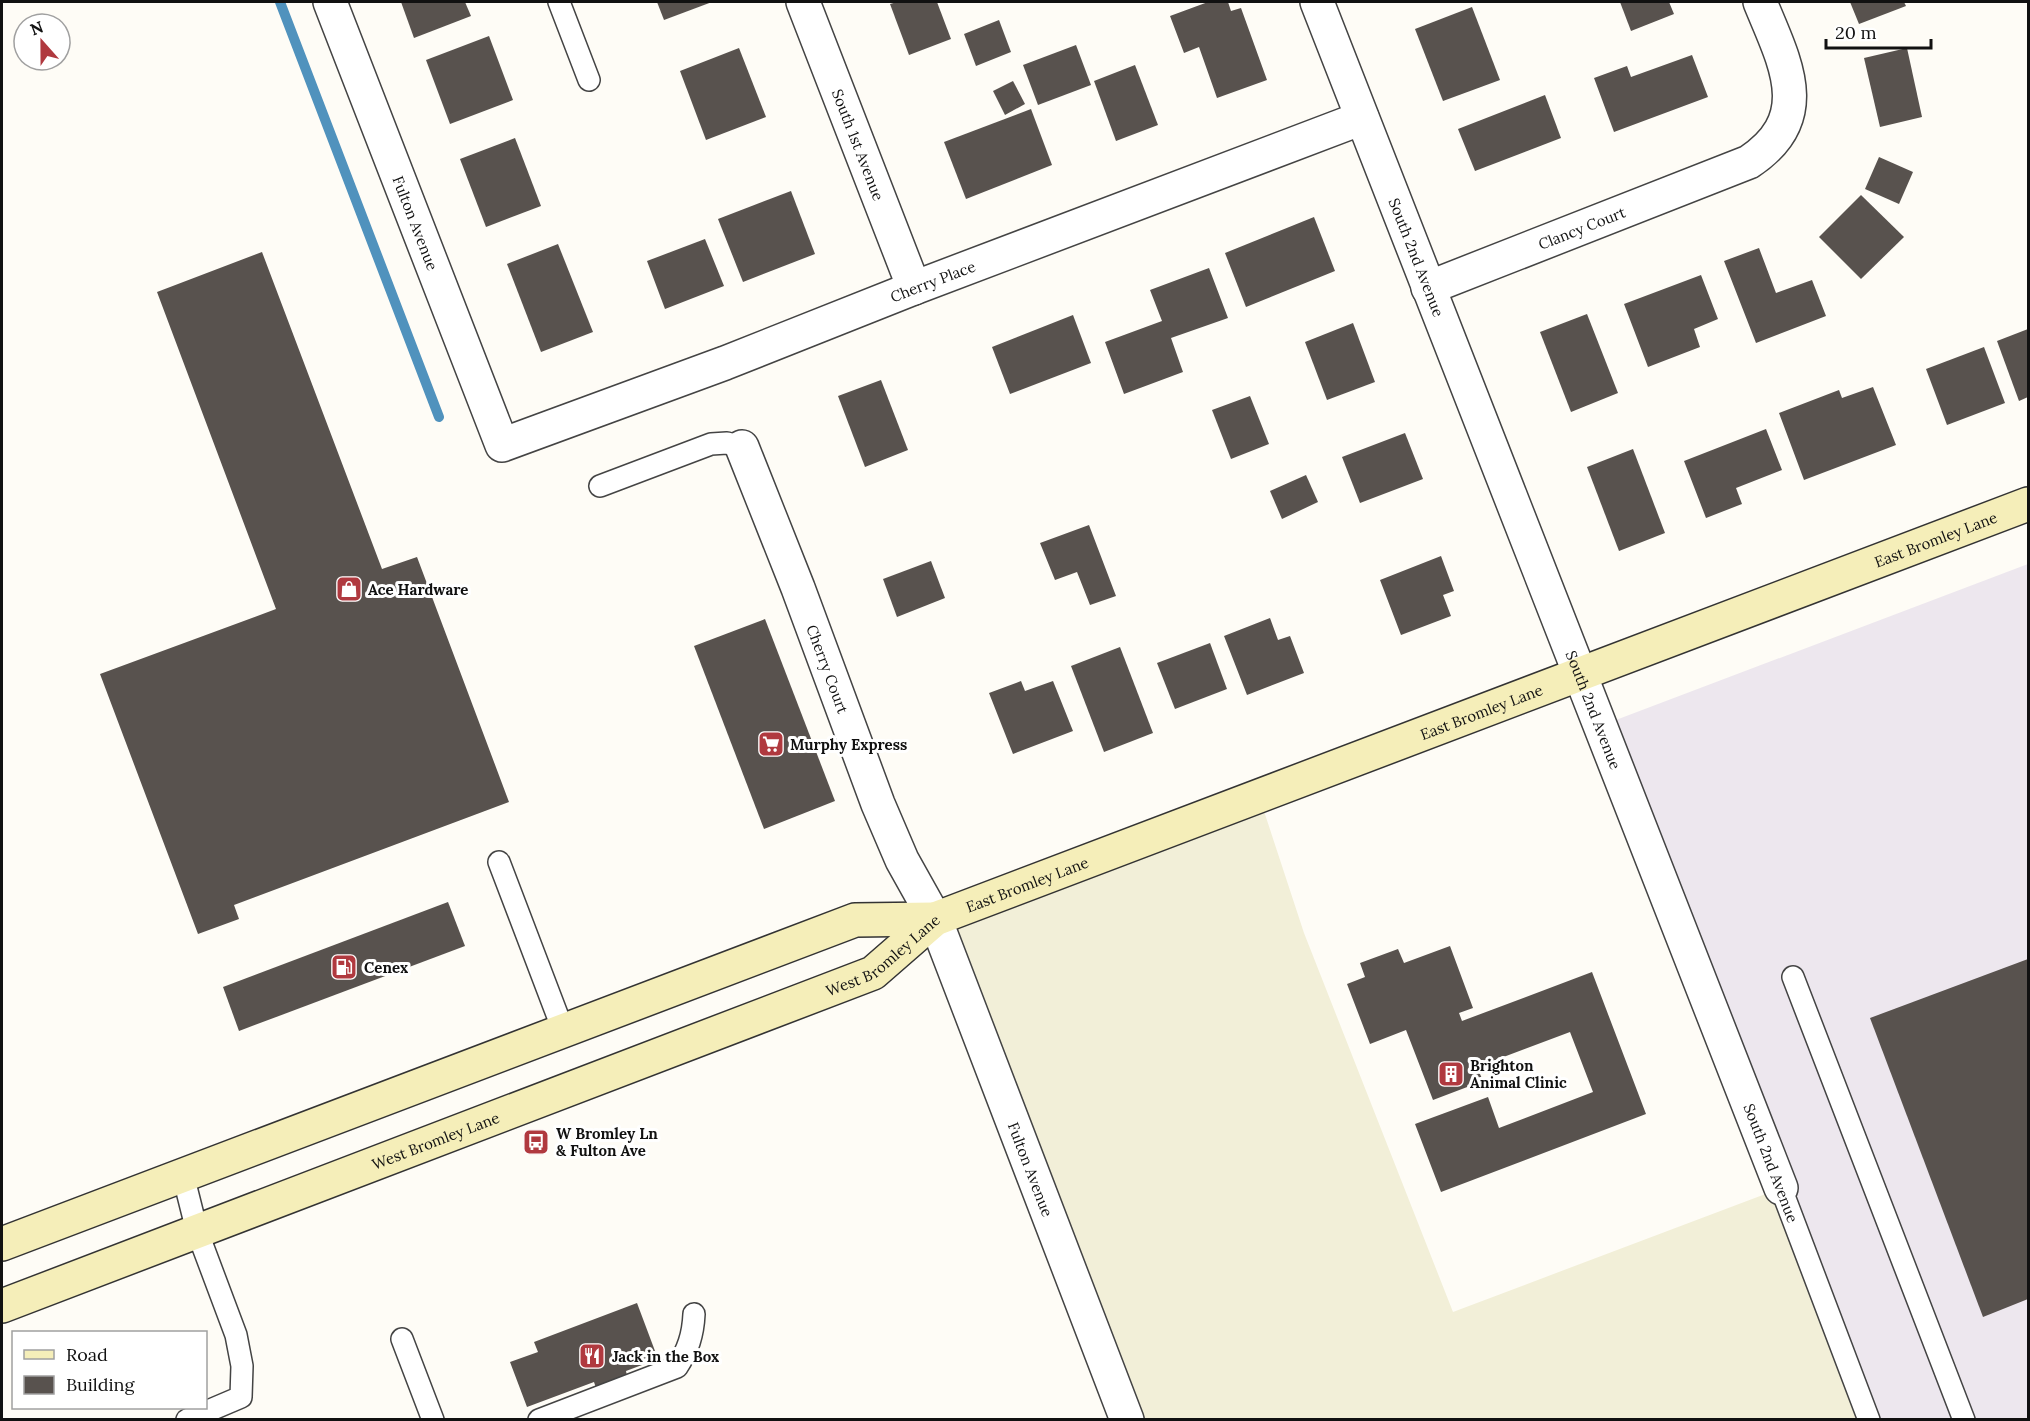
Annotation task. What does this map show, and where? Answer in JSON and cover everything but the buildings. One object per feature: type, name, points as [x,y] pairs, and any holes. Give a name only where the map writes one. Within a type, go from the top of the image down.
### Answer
[{"type":"main road","name":"East Bromley Lane","points":[[935,920],[2028,504]]},
{"type":"main road","name":"West Bromley Lane","points":[[2,1244],[855,920],[935,920]]},
{"type":"main road","name":"West Bromley Lane","points":[[2,1306],[873,973],[935,920]]},
{"type":"street","name":"Fulton Avenue","points":[[330,2],[502,445]]},
{"type":"street","name":"South 1st Avenue","points":[[803,2],[914,288]]},
{"type":"street","name":"South 2nd Avenue","points":[[1317,2],[1781,1188]]},
{"type":"street","name":"Clancy Court","points":[[1428,288],[1756,158],[1774,142],[1781,130],[1789,111],[1791,96],[1785,65],[1760,2]]},
{"type":"street","name":"Cherry Place","points":[[502,445],[725,363],[914,288],[1362,117]]},
{"type":"street","name":"Cherry Court","points":[[742,447],[798,588],[878,804],[902,860],[935,920]]},
{"type":"street","name":"Fulton Avenue","points":[[935,920],[1127,1419]]},
{"type":"lane","points":[[559,2],[589,80]]},
{"type":"lane","points":[[600,486],[711,444],[727,442],[742,447]]},
{"type":"lane","points":[[499,862],[563,1030]]},
{"type":"lane","points":[[1792,977],[1964,1419]]},
{"type":"lane","points":[[183,1175],[197,1231],[237,1335],[242,1366],[242,1397],[187,1419]]},
{"type":"lane","name":"South 2nd Avenue","points":[[1781,1188],[1869,1419]]},
{"type":"lane","points":[[539,1419],[677,1367],[687,1351],[693,1333],[694,1314]]},
{"type":"lane","points":[[402,1339],[433,1419]]},
{"type":"shaded area","points":[[2028,564],[2028,1419],[1868,1419],[1600,726]]},
{"type":"shaded area","points":[[1259,796],[1304,933],[1453,1312],[1781,1188],[1869,1419],[1126,1419],[935,919]]},
{"type":"waterway","points":[[280,2],[439,417]]},
{"type":"place","name":"Ace Hardware","points":[[349,589]]},
{"type":"place","name":"Murphy Express","points":[[771,744]]},
{"type":"place","name":"Cenex","points":[[344,967]]},
{"type":"place","name":"Brighton Animal Clinic","points":[[1451,1074]]},
{"type":"place","name":"W Bromley Ln & Fulton Ave","points":[[536,1142]]},
{"type":"place","name":"Jack in the Box","points":[[592,1356]]}]
